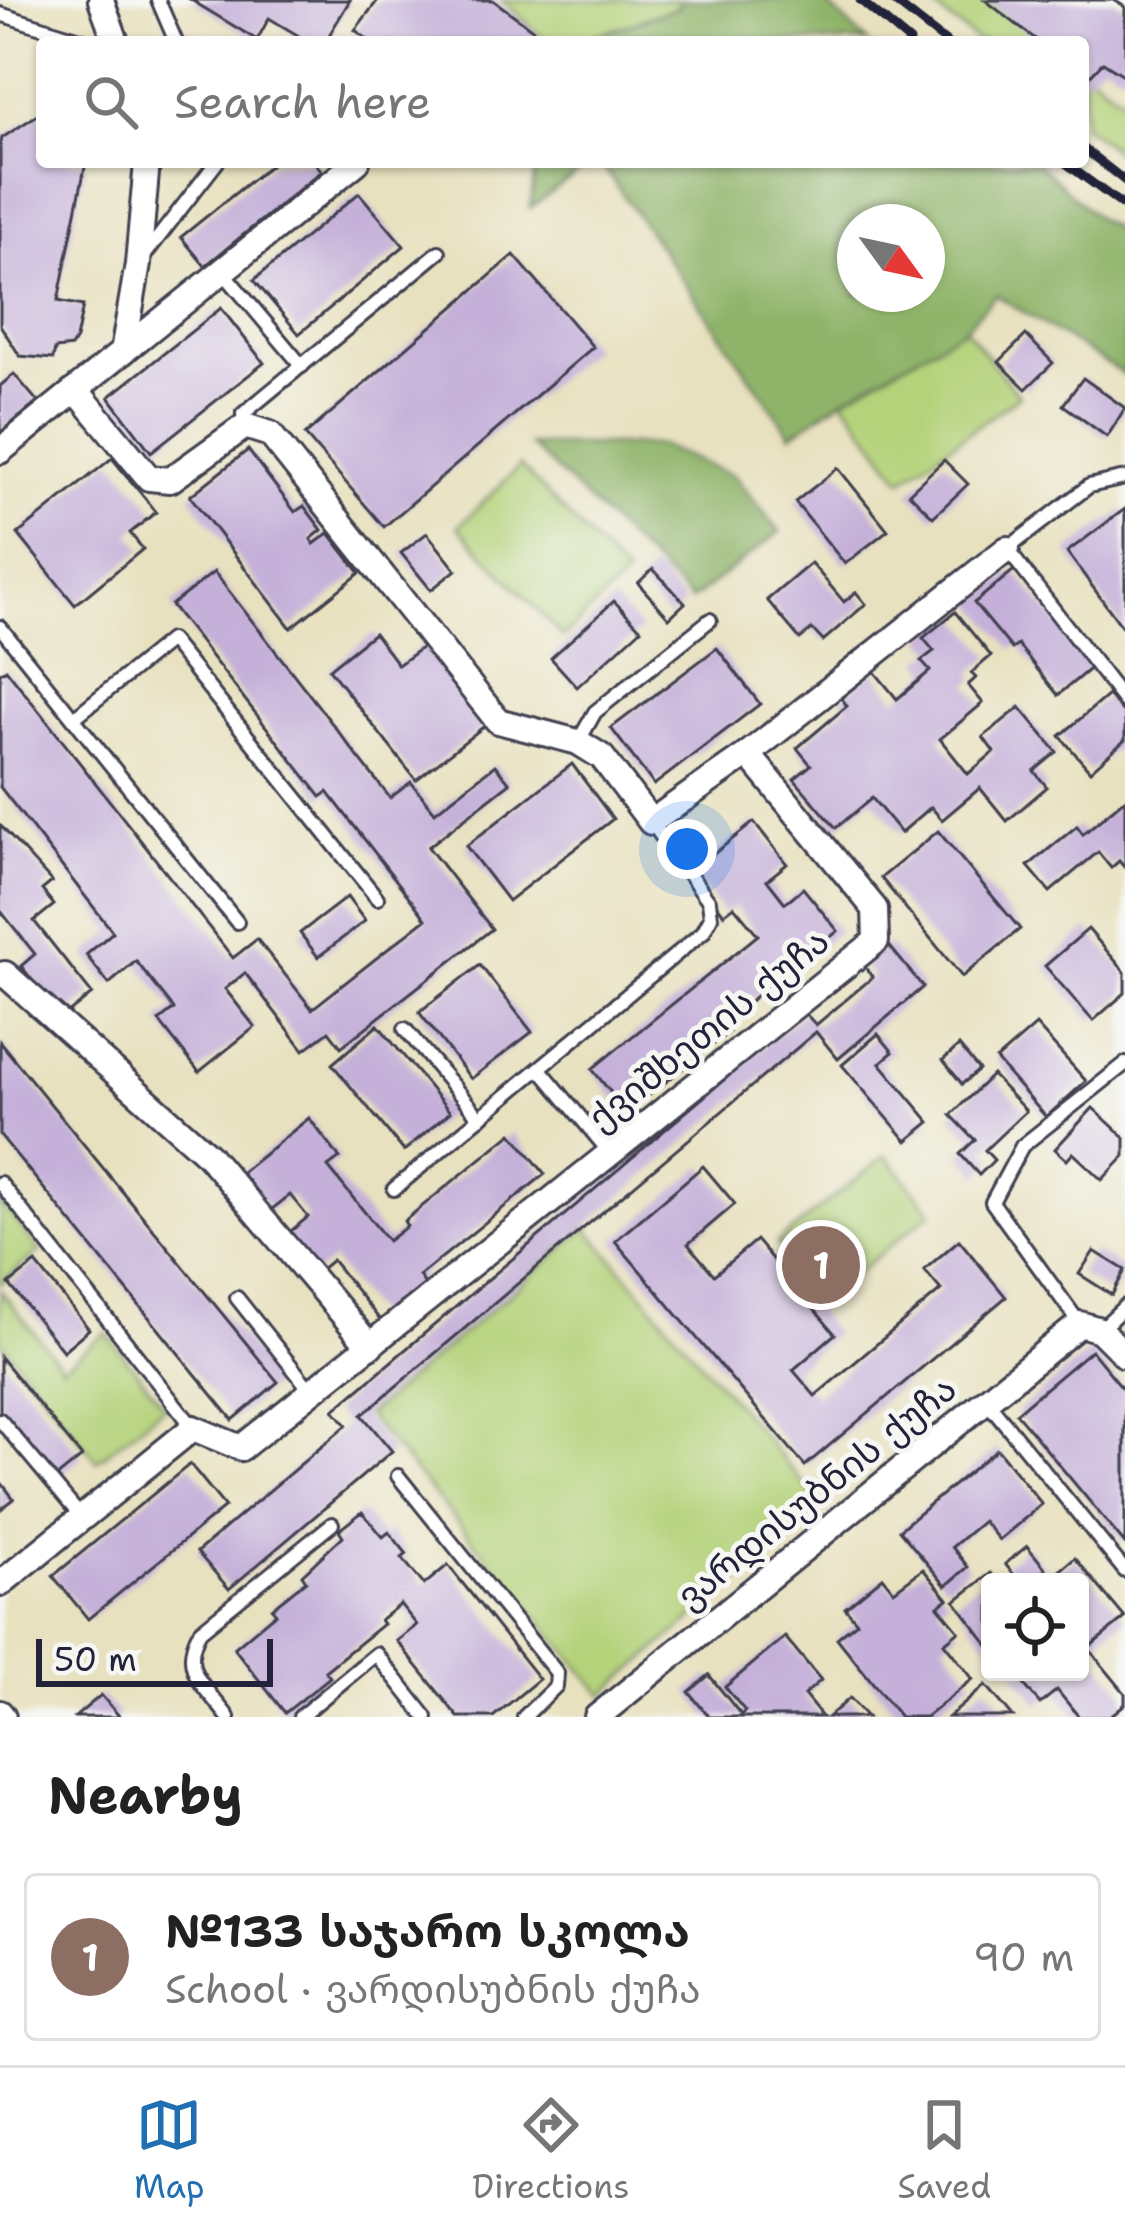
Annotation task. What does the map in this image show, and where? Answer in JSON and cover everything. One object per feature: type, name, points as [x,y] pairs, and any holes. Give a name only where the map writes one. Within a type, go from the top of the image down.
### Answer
[{"type":"street","points":[[101,0],[114,36]]},
{"type":"street","points":[[123,352],[147,168]]},
{"type":"street","points":[[0,451],[350,168]]},
{"type":"street","points":[[76,390],[149,478],[170,480],[244,426],[270,434],[498,722],[578,742],[602,757],[651,822],[748,754],[1007,549]]},
{"type":"street","name":"ქვიშხეთის ქუჩა","points":[[194,1428],[241,1448],[876,941],[874,909],[748,754]]},
{"type":"street","points":[[0,974],[208,1155],[370,1346]]},
{"type":"street","points":[[1090,1327],[1125,1355]]},
{"type":"street","name":"ვარდისუბნის ქუჩა","points":[[597,1717],[986,1400],[1090,1327]]},
{"type":"street","points":[[0,1584],[194,1428]]},
{"type":"lane","points":[[158,0],[173,36]]},
{"type":"lane","points":[[0,14],[71,36]]},
{"type":"lane","points":[[138,264],[212,168]]},
{"type":"lane","points":[[244,426],[243,414],[440,252]]},
{"type":"lane","points":[[222,271],[302,366]]},
{"type":"lane","points":[[1125,478],[1089,486],[1007,549],[1125,702]]},
{"type":"lane","points":[[578,742],[595,712],[710,620]]},
{"type":"lane","points":[[0,627],[236,922]]},
{"type":"lane","points":[[75,717],[170,640],[377,898]]},
{"type":"lane","points":[[394,1189],[703,932],[711,916],[709,901],[651,822]]},
{"type":"lane","points":[[406,1029],[480,1118]]},
{"type":"lane","points":[[1125,1064],[1022,1146],[992,1202],[1090,1327],[1125,1306]]},
{"type":"lane","points":[[540,1069],[610,1154]]},
{"type":"lane","points":[[0,1184],[194,1428]]},
{"type":"lane","points":[[237,1298],[312,1392]]},
{"type":"lane","points":[[986,1400],[1125,1570]]},
{"type":"lane","points":[[0,1420],[82,1519]]},
{"type":"lane","points":[[398,1476],[557,1673],[556,1685],[524,1717]]},
{"type":"lane","points":[[228,1717],[189,1663],[190,1649],[200,1631],[332,1524]]},
{"type":"lane","points":[[300,1717],[376,1654],[426,1717]]},
{"type":"green space","points":[[502,0],[677,0],[681,6],[594,36],[541,36]]},
{"type":"green space","points":[[677,0],[822,0],[861,36],[595,36],[680,7]]},
{"type":"green space","points":[[925,0],[996,0],[1041,36],[970,36]]},
{"type":"green space","points":[[1089,73],[1125,101],[1125,158],[1089,130]]},
{"type":"green space","points":[[535,168],[585,168],[530,208]]},
{"type":"green space","points":[[604,168],[1043,168],[1098,219],[1125,235],[1125,375],[996,295],[965,328],[791,435]]},
{"type":"green space","points":[[965,328],[1019,396],[902,480],[843,399]]},
{"type":"green space","points":[[530,445],[659,445],[734,476],[780,532],[691,600]]},
{"type":"green space","points":[[520,466],[626,576],[563,637],[458,527]]},
{"type":"green space","points":[[886,1155],[932,1212],[823,1300],[777,1243]]},
{"type":"green space","points":[[0,1201],[40,1251],[0,1284]]},
{"type":"green space","points":[[587,1228],[824,1508],[603,1695],[367,1415]]},
{"type":"green space","points":[[0,1290],[62,1367],[106,1333],[165,1406],[97,1461],[0,1341]]},
{"type":"building","points":[[191,0],[350,0],[329,36],[299,36],[269,18],[259,36],[250,36]]},
{"type":"building","points":[[378,0],[493,0],[535,31],[535,36],[363,36],[355,30]]},
{"type":"building","points":[[985,0],[1114,0],[1125,7],[1125,76],[1103,62],[1089,77],[1089,36],[1031,36]]},
{"type":"building","points":[[36,116],[36,168],[85,168],[58,301],[83,306],[76,339],[71,347],[55,349],[53,359],[20,356],[0,325],[2,138]]},
{"type":"building","points":[[267,168],[322,171],[205,266],[181,237]]},
{"type":"building","points":[[359,193],[404,246],[299,334],[254,280]]},
{"type":"building","points":[[514,255],[593,347],[384,527],[305,435]]},
{"type":"building","points":[[221,308],[264,363],[151,452],[109,397]]},
{"type":"building","points":[[1026,335],[1053,363],[1026,389],[999,362]]},
{"type":"building","points":[[14,374],[38,402],[0,433],[0,386]]},
{"type":"building","points":[[1083,378],[1125,408],[1107,437],[1063,405]]},
{"type":"building","points":[[248,450],[295,512],[304,506],[322,530],[311,539],[314,544],[329,533],[360,573],[291,628],[190,496]]},
{"type":"building","points":[[112,458],[156,512],[130,533],[143,549],[75,605],[18,534]]},
{"type":"building","points":[[944,460],[968,484],[933,517],[909,493]]},
{"type":"building","points":[[838,468],[888,530],[845,564],[795,502]]},
{"type":"building","points":[[1125,509],[1125,631],[1067,552]]},
{"type":"building","points":[[427,533],[456,570],[431,590],[401,553]]},
{"type":"building","points":[[811,563],[844,602],[856,592],[866,604],[823,641],[812,629],[800,639],[767,600]]},
{"type":"building","points":[[653,569],[685,603],[669,618],[638,583]]},
{"type":"building","points":[[1014,570],[1093,666],[1058,695],[1018,645],[1012,649],[974,603]]},
{"type":"building","points":[[214,572],[390,798],[411,782],[435,812],[495,765],[510,783],[428,847],[492,929],[341,1047],[329,1031],[304,1050],[245,973],[225,989],[255,1027],[199,1072],[159,1021],[174,1009],[136,961],[109,984],[86,955],[113,932],[0,787],[0,673],[6,669],[233,958],[257,939],[312,1009],[426,919],[328,792],[321,797],[171,605]]},
{"type":"building","points":[[614,601],[641,629],[577,687],[551,658]]},
{"type":"building","points":[[955,612],[991,656],[971,673],[976,678],[968,685],[983,703],[940,739],[968,774],[994,752],[983,737],[1020,707],[1057,752],[1034,771],[1047,787],[1007,821],[980,788],[942,820],[931,807],[901,833],[872,798],[836,828],[794,779],[811,765],[797,748],[847,706],[841,698],[874,671],[897,699],[930,671],[921,661],[934,651],[923,638]]},
{"type":"building","points":[[374,633],[398,665],[425,645],[487,724],[416,780],[329,669]]},
{"type":"building","points":[[717,648],[760,704],[654,785],[611,728]]},
{"type":"building","points":[[1108,695],[1125,714],[1125,740],[1090,771],[1060,736]]},
{"type":"building","points":[[572,764],[613,819],[508,901],[466,846]]},
{"type":"building","points":[[1125,799],[1125,868],[1119,861],[1111,868],[1098,852],[1050,892],[1028,866],[1077,826],[1083,834]]},
{"type":"building","points":[[754,822],[787,864],[767,880],[785,903],[803,888],[838,931],[722,1023],[729,1032],[627,1113],[592,1069],[758,935],[734,906],[724,914],[691,872]]},
{"type":"building","points":[[0,825],[52,882],[42,890],[54,905],[34,921],[92,994],[62,1018],[21,966],[35,954],[0,910]]},
{"type":"building","points":[[938,831],[1020,929],[962,977],[881,878]]},
{"type":"building","points":[[347,897],[365,921],[318,957],[300,933]]},
{"type":"building","points":[[1088,929],[1125,972],[1125,993],[1093,1021],[1045,966]]},
{"type":"building","points":[[887,943],[923,987],[838,1059],[816,1032],[362,1415],[392,1451],[229,1589],[197,1552],[347,1425],[334,1410],[804,1012],[816,1025],[873,977],[862,964]]},
{"type":"building","points":[[480,965],[532,1032],[471,1079],[419,1012]]},
{"type":"building","points":[[378,1025],[450,1112],[404,1151],[332,1064]]},
{"type":"building","points":[[1036,1025],[1086,1081],[1046,1117],[996,1060]]},
{"type":"building","points":[[878,1034],[893,1052],[880,1063],[930,1122],[907,1141],[842,1065]]},
{"type":"building","points":[[0,1042],[278,1382],[233,1420],[0,1135]]},
{"type":"building","points":[[959,1046],[979,1070],[962,1084],[943,1060]]},
{"type":"building","points":[[992,1075],[1026,1111],[985,1150],[994,1160],[979,1175],[960,1154],[975,1140],[951,1115]]},
{"type":"building","points":[[1093,1108],[1125,1138],[1125,1156],[1102,1180],[1073,1153],[1067,1160],[1055,1149]]},
{"type":"building","points":[[309,1118],[340,1158],[328,1167],[388,1241],[407,1226],[404,1221],[512,1133],[545,1174],[419,1276],[425,1284],[380,1320],[332,1260],[315,1274],[285,1236],[308,1217],[290,1195],[271,1210],[241,1173]]},
{"type":"building","points":[[703,1166],[735,1204],[688,1244],[714,1275],[756,1240],[835,1334],[793,1370],[815,1396],[941,1290],[924,1270],[959,1240],[1006,1297],[805,1466],[615,1241]]},
{"type":"building","points":[[1094,1251],[1125,1270],[1112,1295],[1079,1274]]},
{"type":"building","points":[[36,1263],[89,1329],[63,1351],[9,1284]]},
{"type":"building","points":[[1091,1350],[1125,1391],[1125,1544],[1016,1413]]},
{"type":"building","points":[[0,1357],[82,1457],[56,1478],[0,1411]]},
{"type":"building","points":[[997,1449],[1042,1504],[999,1540],[983,1521],[952,1547],[968,1567],[946,1586],[899,1530]]},
{"type":"building","points":[[190,1464],[225,1507],[88,1619],[53,1576]]},
{"type":"building","points":[[0,1481],[14,1499],[0,1510]]},
{"type":"building","points":[[362,1512],[383,1537],[389,1532],[424,1585],[448,1565],[539,1679],[493,1717],[458,1717],[397,1641],[417,1625],[400,1604],[325,1671],[330,1677],[285,1713],[234,1648],[276,1613],[272,1608],[306,1581],[302,1575],[343,1536],[339,1530]]},
{"type":"building","points":[[1027,1546],[1046,1569],[1012,1573],[1005,1564]]},
{"type":"building","points":[[1075,1558],[1088,1573],[1057,1573]]},
{"type":"building","points":[[923,1569],[948,1599],[938,1606],[959,1631],[944,1643],[973,1679],[926,1717],[900,1717],[837,1638],[857,1622],[845,1608],[883,1577],[894,1591]]},
{"type":"building","points":[[1089,1575],[1125,1618],[1089,1647]]},
{"type":"building","points":[[981,1581],[981,1635],[955,1601]]},
{"type":"building","points":[[785,1637],[821,1680],[804,1695],[822,1717],[709,1717],[689,1692],[709,1675],[741,1715],[745,1711],[725,1687]]},
{"type":"building","points":[[1089,1649],[1125,1693],[1125,1704],[1109,1717],[1079,1717],[1057,1690],[1040,1704],[1021,1681],[1089,1681]]},
{"type":"building","points":[[986,1685],[1013,1717],[949,1717]]},
{"type":"building","points":[[101,1695],[120,1717],[75,1717]]},
{"type":"building","points":[[850,1698],[867,1717],[828,1717]]},
{"type":"railway","points":[[860,0],[903,36]]},
{"type":"railway","points":[[892,0],[938,36]]},
{"type":"railway","points":[[1089,153],[1125,181]]},
{"type":"railway","points":[[1072,168],[1125,207]]},
{"type":"place","name":"№133 საჯარო სკოლა","points":[[821,1265]]}]
